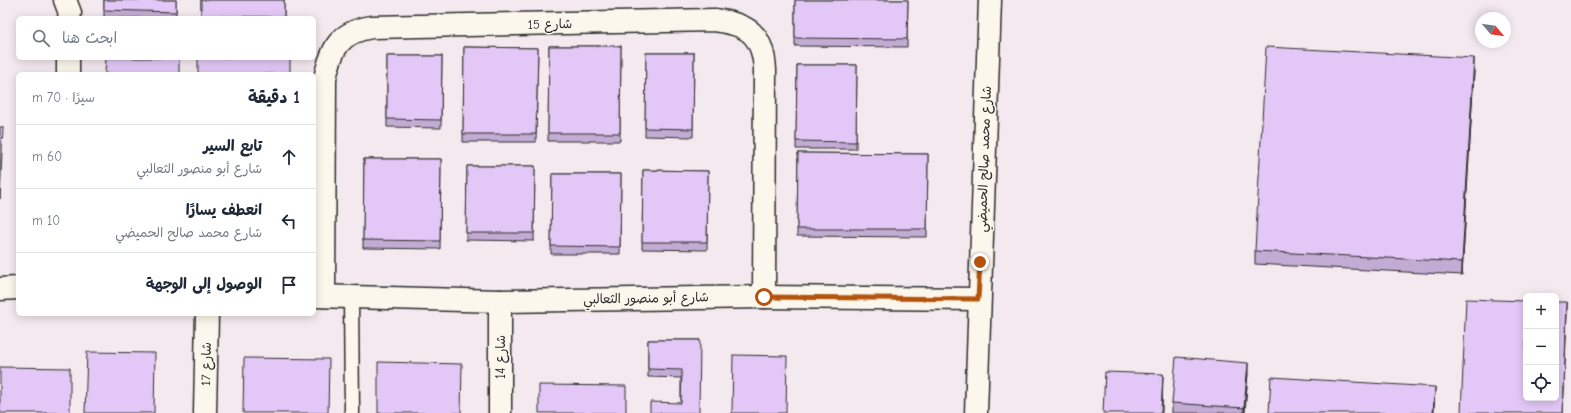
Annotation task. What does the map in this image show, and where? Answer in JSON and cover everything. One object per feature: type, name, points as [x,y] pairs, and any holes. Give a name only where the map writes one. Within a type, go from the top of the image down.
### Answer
[{"type":"street","points":[[65,0],[70,13],[69,16]]},
{"type":"street","name":"شارع محمد صالح الحميضي","points":[[976,413],[978,299],[990,0]]},
{"type":"street","name":"شارع 15","points":[[319,296],[325,78],[329,61],[335,49],[341,40],[350,33],[360,29],[372,27],[714,20],[736,24],[751,31],[757,38],[763,53],[765,70],[764,297]]},
{"type":"street","points":[[68,60],[68,72]]},
{"type":"street","points":[[0,289],[16,288]]},
{"type":"street","name":"شارع أبو منصور الثعالبي","points":[[319,296],[500,301],[764,297],[978,299]]},
{"type":"street","name":"شارع 14","points":[[500,301],[500,413]]},
{"type":"street","name":"شارع 17","points":[[205,413],[207,316]]},
{"type":"lane","points":[[351,296],[352,413]]},
{"type":"building","points":[[104,0],[176,0],[176,12],[104,10]]},
{"type":"building","points":[[201,0],[284,0],[284,16],[201,16]]},
{"type":"building","points":[[795,0],[908,0],[907,39],[795,38]]},
{"type":"building","points":[[549,46],[621,46],[620,133],[548,133]]},
{"type":"building","points":[[464,47],[538,48],[536,134],[463,134]]},
{"type":"building","points":[[1266,47],[1474,58],[1462,262],[1255,251]]},
{"type":"building","points":[[646,53],[694,53],[693,129],[645,128]]},
{"type":"building","points":[[387,56],[442,56],[441,120],[387,119]]},
{"type":"building","points":[[106,60],[179,60],[179,72],[105,72]]},
{"type":"building","points":[[198,60],[290,60],[290,72],[198,72]]},
{"type":"building","points":[[797,65],[857,65],[856,142],[796,141]]},
{"type":"building","points":[[0,127],[3,127],[0,199]]},
{"type":"building","points":[[798,153],[928,154],[927,229],[797,229]]},
{"type":"building","points":[[364,159],[441,159],[440,241],[363,240]]},
{"type":"building","points":[[467,166],[535,166],[534,233],[466,233]]},
{"type":"building","points":[[643,170],[708,171],[707,242],[642,242]]},
{"type":"building","points":[[552,174],[621,174],[620,247],[551,246]]},
{"type":"building","points":[[1466,299],[1523,301],[1523,401],[1559,401],[1559,302],[1567,302],[1563,413],[1461,413]]},
{"type":"building","points":[[648,340],[700,340],[699,413],[650,413],[650,402],[681,403],[682,370],[648,369]]},
{"type":"building","points":[[87,352],[155,353],[154,413],[85,413]]},
{"type":"building","points":[[733,355],[787,356],[786,413],[732,413]]},
{"type":"building","points":[[1176,357],[1248,363],[1244,408],[1172,403]]},
{"type":"building","points":[[244,358],[329,359],[328,413],[243,413]]},
{"type":"building","points":[[378,362],[462,364],[461,413],[378,413]]},
{"type":"building","points":[[0,367],[70,368],[70,413],[0,413]]},
{"type":"building","points":[[1105,372],[1163,374],[1161,413],[1103,413]]},
{"type":"building","points":[[1271,377],[1435,387],[1433,413],[1269,413]]},
{"type":"building","points":[[539,385],[626,386],[626,413],[539,413]]},
{"type":"route","points":[[764,297],[978,299],[980,262]]}]
